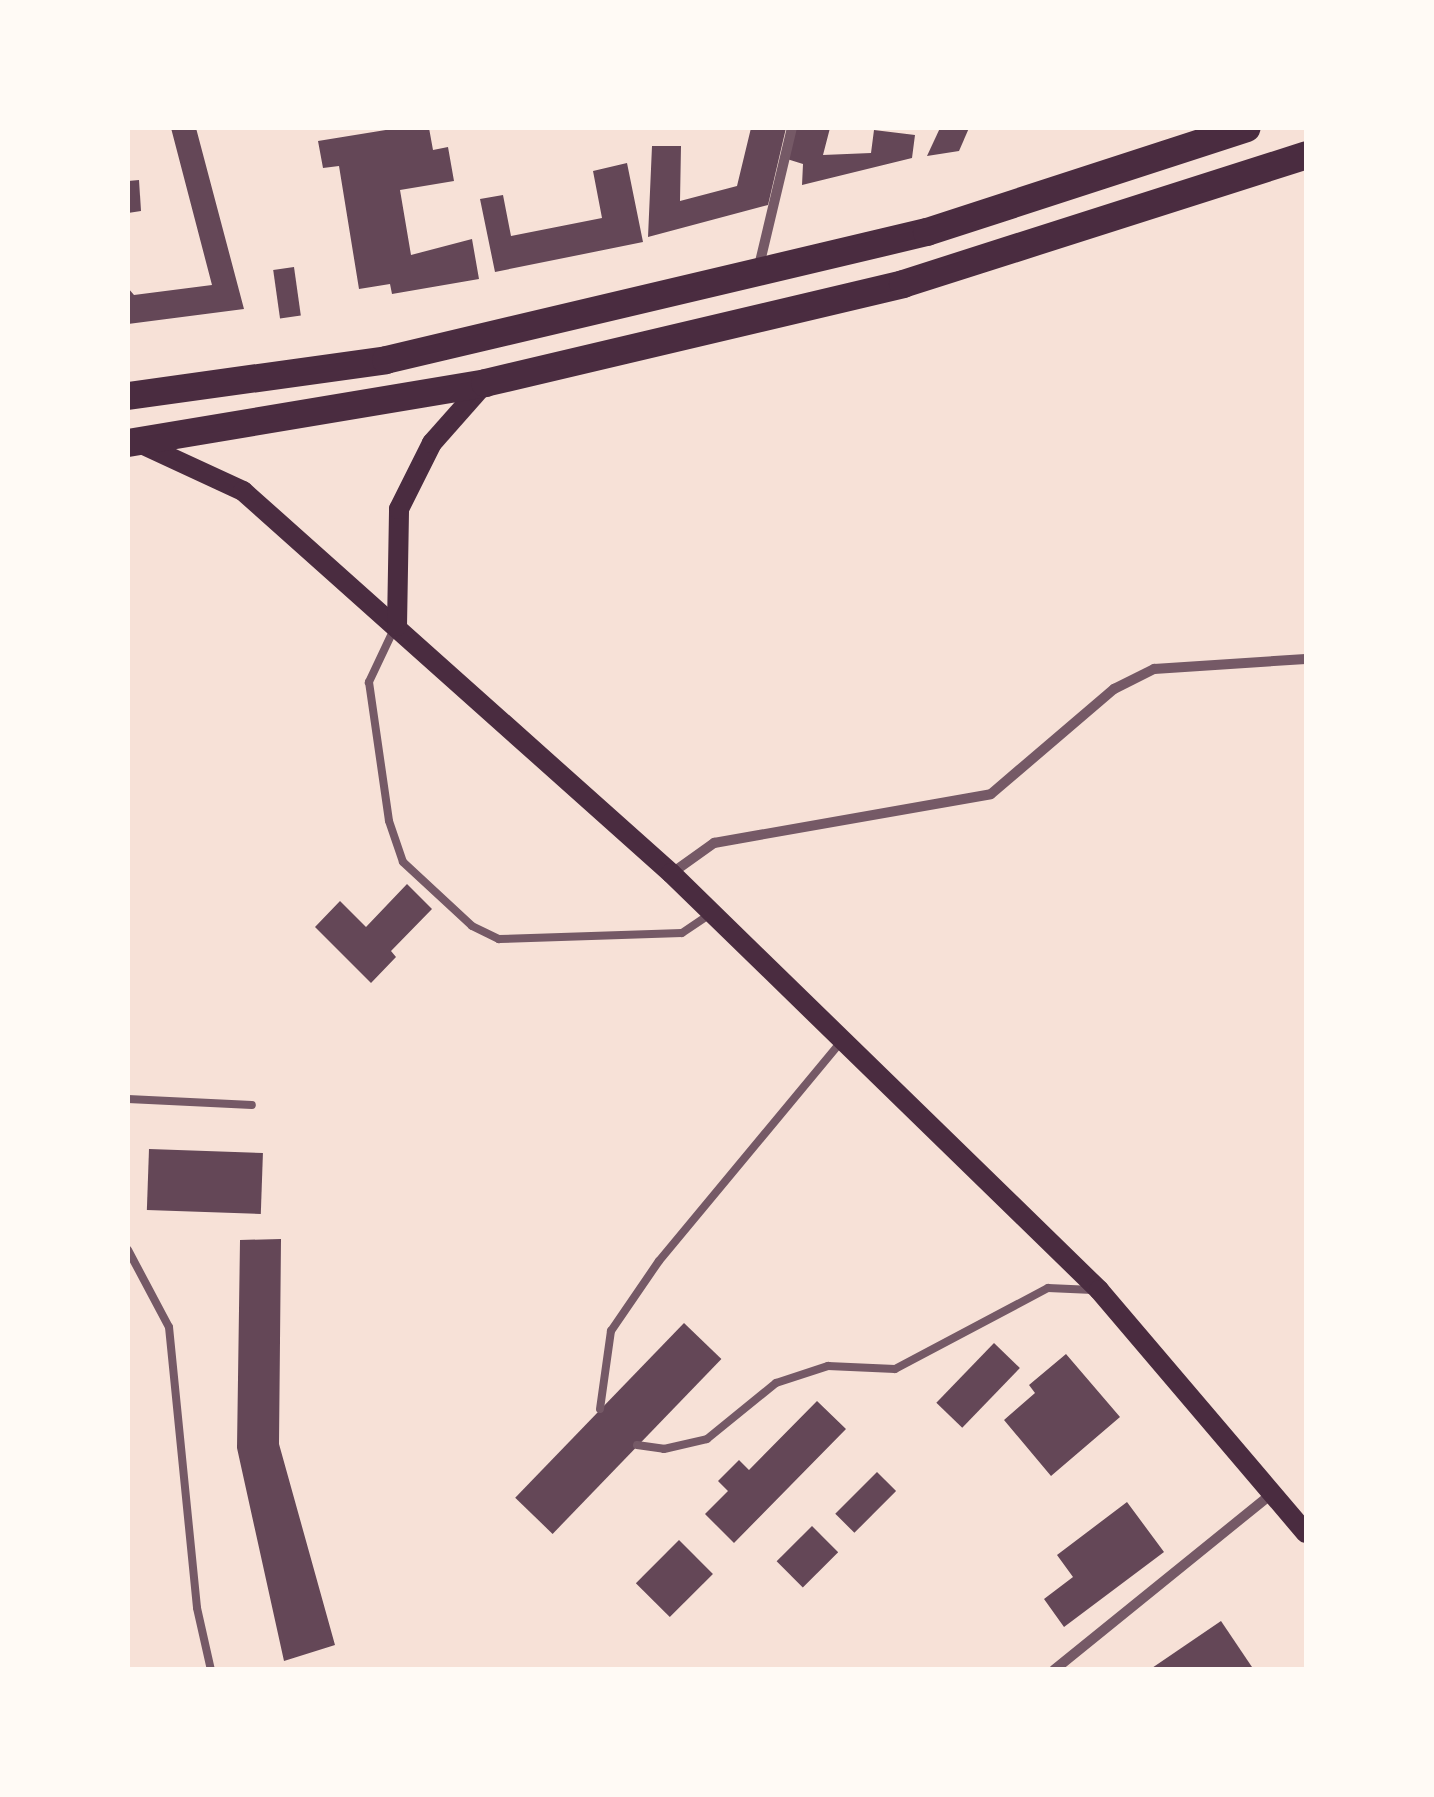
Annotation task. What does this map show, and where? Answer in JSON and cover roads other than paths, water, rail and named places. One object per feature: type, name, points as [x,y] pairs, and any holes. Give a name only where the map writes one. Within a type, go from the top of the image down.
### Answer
[{"type":"highway","points":[[128,396],[386,360],[758,268],[927,232],[1247,128]]},
{"type":"highway","points":[[132,442],[485,383],[903,284],[1306,155]]},
{"type":"main road","points":[[397,626],[398,510],[432,442],[485,383]]},
{"type":"main road","points":[[132,442],[243,491],[671,873],[1099,1290],[1306,1533]]},
{"type":"street","points":[[758,268],[792,128]]},
{"type":"street","points":[[671,873],[714,844],[991,794],[1114,689],[1154,669],[1306,659]]},
{"type":"street","points":[[1054,1670],[1274,1492]]},
{"type":"lane","points":[[397,626],[379,649],[369,682],[389,822],[403,862],[472,926],[500,939],[682,933],[712,912]]},
{"type":"lane","points":[[600,1409],[611,1331],[660,1262],[842,1040]]},
{"type":"lane","points":[[128,1099],[252,1106]]},
{"type":"lane","points":[[128,1250],[170,1327],[197,1608],[212,1670]]},
{"type":"lane","points":[[637,1445],[664,1449],[707,1439],[776,1383],[828,1366],[895,1369],[926,1358],[1048,1288],[1099,1290]]}]
